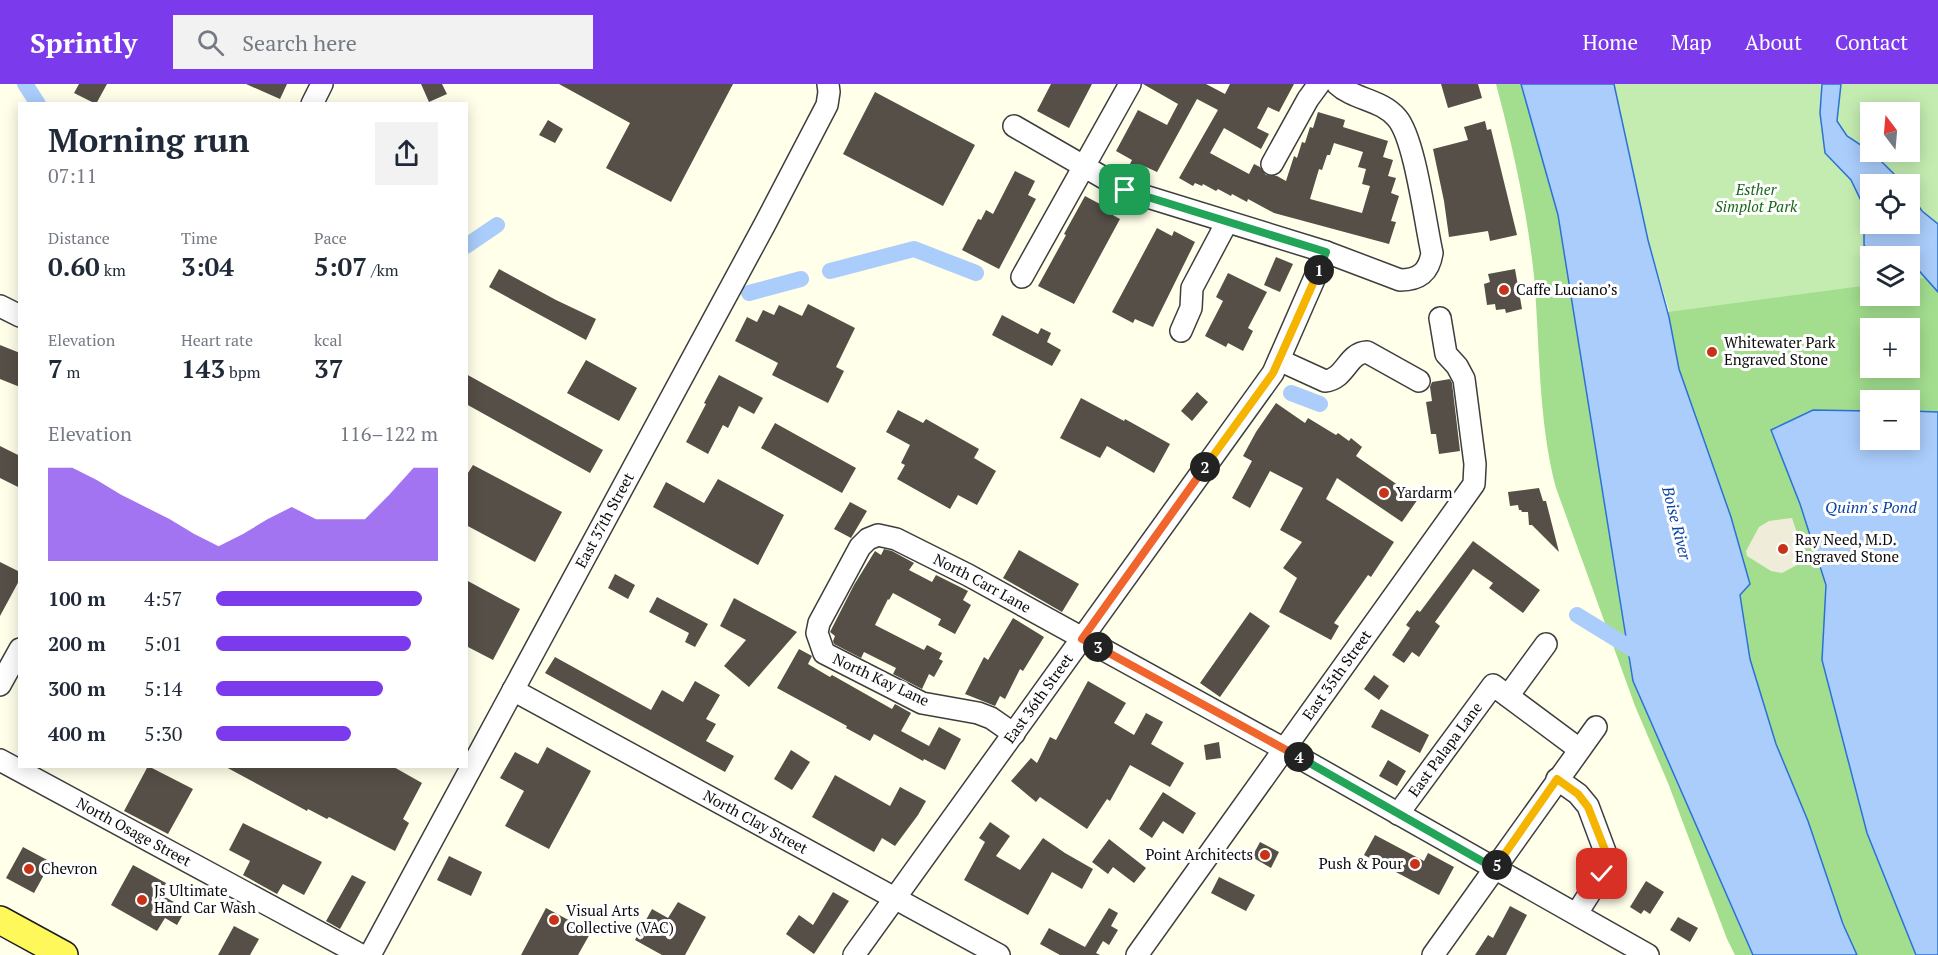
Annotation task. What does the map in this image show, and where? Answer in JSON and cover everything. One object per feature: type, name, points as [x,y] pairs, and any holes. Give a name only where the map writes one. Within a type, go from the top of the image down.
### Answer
[{"type":"main road","points":[[0,920],[64,955]]},
{"type":"street","points":[[313,102],[322,84]]},
{"type":"street","name":"East 37th Street","points":[[370,955],[803,152],[827,105],[828,84]]},
{"type":"street","points":[[1022,277],[1130,84]]},
{"type":"street","points":[[1272,164],[1308,99],[1319,84]]},
{"type":"street","points":[[1014,126],[1125,190],[1326,252],[1400,280],[1412,280],[1422,275],[1430,266],[1432,253],[1409,141],[1397,118],[1376,102],[1345,91],[1337,84]]},
{"type":"street","points":[[1181,331],[1191,308],[1192,288],[1227,222]]},
{"type":"street","name":"East 36th Street","points":[[854,955],[1273,373],[1326,252]]},
{"type":"street","points":[[0,306],[18,315]]},
{"type":"street","name":"East 35th Street","points":[[1137,955],[1474,484],[1475,464],[1464,379],[1457,366],[1446,354],[1440,318]]},
{"type":"street","points":[[1279,360],[1325,381],[1341,374],[1352,357],[1359,352],[1367,352],[1419,381]]},
{"type":"street","name":"North Carr Lane","points":[[819,643],[817,633],[819,623],[860,547],[868,539],[878,535],[896,539],[1058,623],[1082,639],[1284,748],[1648,955]]},
{"type":"street","name":"North Kay Lane","points":[[819,643],[824,652],[831,657],[922,703],[978,713],[991,718],[1014,734]]},
{"type":"street","name":"East Palapa Lane","points":[[1398,814],[1500,690],[1546,644]]},
{"type":"street","points":[[0,686],[18,653]]},
{"type":"street","name":"North Clay Street","points":[[513,690],[999,955]]},
{"type":"street","points":[[1500,690],[1579,749]]},
{"type":"street","points":[[1433,955],[1596,727]]},
{"type":"street","name":"North Osage Street","points":[[0,760],[361,955]]},
{"type":"street","points":[[1557,779],[1584,800],[1607,857],[1602,874],[1577,913]]},
{"type":"green space","points":[[1496,84],[1521,84],[1558,215],[1633,681],[1753,955],[1735,955],[1727,939],[1668,783],[1635,706],[1556,488],[1546,436],[1540,383],[1534,276],[1528,227],[1514,155]]},
{"type":"green space","name":"Esther Simplot Park","points":[[1614,84],[1938,84],[1938,955],[1857,955],[1843,924],[1808,821],[1750,584],[1648,240]]},
{"type":"green space","points":[[1925,278],[1938,292],[1938,412],[1920,411],[1920,390],[1860,390],[1860,411],[1813,410],[1771,430],[1800,504],[1826,585],[1822,660],[1867,833],[1916,955],[1857,955],[1841,918],[1808,821],[1776,744],[1750,659],[1740,595],[1750,584],[1731,517],[1679,369],[1668,312],[1860,286],[1860,306],[1920,306],[1920,279]]},
{"type":"shaded area","points":[[1792,518],[1804,554],[1795,557],[1797,565],[1782,573],[1771,571],[1747,556],[1746,551],[1759,527],[1769,521]]},
{"type":"water","name":"Boise River","points":[[1521,84],[1614,84],[1648,240],[1669,317],[1679,369],[1731,517],[1750,584],[1740,595],[1750,659],[1776,744],[1808,821],[1843,924],[1857,955],[1753,955],[1633,681],[1558,215]]},
{"type":"water","points":[[1822,84],[1841,84],[1837,121],[1847,136],[1860,144],[1860,162],[1882,162],[1894,174],[1860,174],[1860,199],[1851,180],[1825,153],[1820,113]]},
{"type":"water","points":[[1920,208],[1938,224],[1938,292],[1920,272],[1920,246],[1864,245],[1864,234],[1920,234]]},
{"type":"water","name":"Quinn's Pond","points":[[1813,410],[1860,411],[1860,450],[1920,450],[1920,411],[1938,412],[1938,955],[1916,955],[1867,833],[1822,660],[1826,585],[1800,504],[1771,430]]},
{"type":"building","points":[[79,84],[107,84],[97,102],[92,102],[74,93]]},
{"type":"building","points":[[246,84],[287,84],[280,99]]},
{"type":"building","points":[[421,84],[442,84],[447,94],[429,102]]},
{"type":"building","points":[[559,84],[733,84],[671,202],[606,168],[630,123]]},
{"type":"building","points":[[1051,84],[1092,84],[1069,128],[1037,111]]},
{"type":"building","points":[[1143,84],[1206,84],[1225,94],[1230,84],[1294,84],[1279,112],[1268,107],[1257,128],[1269,134],[1261,149],[1224,128],[1210,153],[1249,174],[1254,164],[1260,167],[1266,175],[1277,176],[1286,181],[1294,156],[1297,158],[1310,127],[1313,128],[1318,112],[1345,120],[1343,127],[1388,141],[1383,157],[1393,160],[1388,176],[1396,178],[1391,193],[1399,196],[1391,221],[1396,222],[1389,244],[1274,213],[1248,199],[1247,202],[1203,184],[1202,186],[1195,183],[1193,186],[1179,178],[1218,110],[1197,99],[1157,172],[1144,166],[1141,170],[1130,164],[1132,160],[1116,151],[1138,110],[1167,125],[1178,104]],"holes":[[[1334,143],[1363,152],[1358,167],[1366,169],[1362,184],[1370,186],[1362,213],[1310,199],[1319,169],[1322,170]]]},
{"type":"building","points":[[1441,84],[1478,84],[1482,98],[1448,108]]},
{"type":"building","points":[[875,92],[975,145],[943,206],[843,154]]},
{"type":"building","points":[[548,120],[563,129],[555,143],[539,135]]},
{"type":"building","points":[[1485,121],[1487,130],[1491,129],[1517,235],[1490,241],[1488,231],[1449,237],[1433,149],[1468,140],[1464,127]]},
{"type":"building","points":[[1015,171],[1035,181],[1028,195],[1036,199],[999,269],[962,250],[978,219],[981,220],[986,210],[993,214]]},
{"type":"building","points":[[1085,196],[1111,210],[1109,213],[1120,219],[1074,304],[1038,286]]},
{"type":"building","points":[[1157,228],[1172,236],[1174,231],[1195,242],[1153,327],[1135,319],[1133,323],[1112,312]]},
{"type":"building","points":[[1276,257],[1293,264],[1280,292],[1264,285]]},
{"type":"building","points":[[499,269],[596,319],[586,340],[489,287]]},
{"type":"building","name":"Caffe Luciano’s","points":[[1515,269],[1522,309],[1506,313],[1505,309],[1496,310],[1495,304],[1487,305],[1484,284],[1490,282],[1488,274]]},
{"type":"building","points":[[1228,273],[1267,292],[1248,328],[1253,331],[1243,351],[1228,343],[1226,347],[1205,336],[1223,301],[1216,297]]},
{"type":"building","points":[[808,304],[855,328],[836,367],[844,371],[828,403],[772,375],[778,363],[735,341],[747,317],[757,322],[763,310],[774,315],[779,305],[802,316]]},
{"type":"building","points":[[1002,315],[1038,334],[1041,328],[1051,333],[1047,342],[1061,350],[1052,366],[992,335]]},
{"type":"building","points":[[0,345],[18,352],[18,386],[0,379]]},
{"type":"building","points":[[586,360],[637,388],[619,421],[567,393]]},
{"type":"building","points":[[468,375],[603,450],[590,473],[468,405]]},
{"type":"building","points":[[719,375],[763,398],[754,414],[739,406],[728,428],[723,425],[708,454],[686,442]]},
{"type":"building","points":[[1450,379],[1460,451],[1439,454],[1436,434],[1431,434],[1426,402],[1432,401],[1430,387],[1432,382]]},
{"type":"building","points":[[1197,392],[1208,402],[1192,421],[1181,411]]},
{"type":"building","points":[[1081,398],[1170,444],[1154,473],[1107,446],[1100,458],[1060,438]]},
{"type":"building","points":[[1276,403],[1305,423],[1308,418],[1336,435],[1338,433],[1349,441],[1351,438],[1362,447],[1356,456],[1418,499],[1402,522],[1337,478],[1326,499],[1394,542],[1371,577],[1368,575],[1334,623],[1339,626],[1331,640],[1279,612],[1297,578],[1283,568],[1302,542],[1280,530],[1303,488],[1270,471],[1250,508],[1232,498],[1252,461],[1243,456]]},
{"type":"building","points":[[898,410],[923,423],[926,419],[979,449],[974,458],[996,471],[977,505],[958,495],[950,509],[897,479],[905,465],[901,463],[910,445],[886,432]]},
{"type":"building","points":[[775,423],[856,468],[842,493],[761,448]]},
{"type":"building","points":[[0,446],[18,455],[18,487],[0,478]]},
{"type":"building","points":[[473,465],[562,512],[535,562],[468,526],[468,473]]},
{"type":"building","points":[[718,479],[784,515],[758,565],[653,507],[666,482],[704,503]]},
{"type":"building","points":[[1539,488],[1543,501],[1546,501],[1559,552],[1532,525],[1529,525],[1528,512],[1519,510],[1518,505],[1510,506],[1508,492]]},
{"type":"building","points":[[850,502],[867,511],[851,538],[834,529]]},
{"type":"building","points":[[1473,541],[1540,590],[1523,613],[1489,588],[1493,583],[1473,569],[1435,622],[1440,626],[1419,657],[1412,652],[1404,663],[1392,655],[1410,628],[1406,625],[1417,610],[1420,612]]},
{"type":"building","points":[[884,549],[914,563],[909,570],[932,582],[936,575],[968,591],[963,600],[971,605],[955,634],[938,625],[941,619],[893,593],[875,625],[924,650],[927,645],[942,653],[939,659],[943,661],[934,677],[929,674],[922,689],[893,674],[896,668],[864,652],[861,658],[834,644],[835,636],[830,632],[854,585],[875,551],[881,555]]},
{"type":"building","points":[[1019,550],[1079,584],[1062,612],[1003,578]]},
{"type":"building","points":[[0,562],[18,571],[18,583],[0,616]]},
{"type":"building","points":[[615,574],[635,585],[628,599],[608,588]]},
{"type":"building","points":[[468,581],[520,609],[493,660],[468,647]]},
{"type":"building","points":[[657,597],[708,624],[695,647],[685,642],[689,633],[649,612]]},
{"type":"building","points":[[734,598],[797,632],[749,687],[724,666],[746,640],[720,626]]},
{"type":"building","points":[[1250,612],[1270,626],[1220,697],[1200,683]]},
{"type":"building","points":[[1013,618],[1044,637],[1023,671],[1020,669],[1005,699],[1000,696],[995,706],[965,694],[984,657],[988,660]]},
{"type":"building","points":[[799,649],[812,656],[808,664],[830,677],[832,675],[892,709],[895,704],[911,713],[901,731],[929,746],[939,727],[961,739],[945,770],[924,759],[923,761],[874,734],[870,741],[777,688]]},
{"type":"building","points":[[555,657],[651,710],[662,690],[683,702],[695,681],[720,695],[706,719],[716,724],[706,741],[734,756],[725,772],[545,673]]},
{"type":"building","points":[[1374,675],[1389,686],[1379,700],[1364,689]]},
{"type":"building","points":[[1088,681],[1126,703],[1114,723],[1134,735],[1146,713],[1163,722],[1151,744],[1184,763],[1170,787],[1130,765],[1110,801],[1107,799],[1087,829],[1040,797],[1036,802],[1011,781],[1031,758],[1037,763],[1050,737],[1056,740]]},
{"type":"building","points":[[1381,709],[1429,735],[1420,753],[1371,727]]},
{"type":"building","points":[[1219,742],[1221,758],[1206,760],[1204,745]]},
{"type":"building","points":[[547,747],[591,771],[549,849],[505,826],[524,791],[500,778],[515,752],[538,764]]},
{"type":"building","points":[[791,750],[810,762],[792,790],[774,779]]},
{"type":"building","points":[[1388,760],[1406,771],[1397,786],[1379,776]]},
{"type":"building","points":[[147,768],[152,768],[193,789],[168,834],[124,811]]},
{"type":"building","points":[[228,768],[396,768],[422,783],[403,819],[409,823],[395,851],[329,817],[327,819],[308,809],[307,811]]},
{"type":"building","points":[[835,775],[890,806],[900,787],[926,801],[895,846],[882,838],[874,852],[812,817]]},
{"type":"building","points":[[1163,792],[1196,813],[1183,834],[1163,821],[1152,838],[1139,829]]},
{"type":"building","points":[[990,822],[1010,836],[996,856],[1020,870],[1043,838],[1093,869],[1082,889],[1052,872],[1028,915],[964,880],[985,842],[979,838]]},
{"type":"building","points":[[243,823],[322,862],[304,895],[283,884],[277,894],[243,875],[250,861],[229,850]]},
{"type":"building","name":"Push & Pour","points":[[1375,835],[1424,861],[1428,853],[1454,867],[1439,895],[1364,855]]},
{"type":"building","points":[[1109,839],[1146,868],[1134,883],[1113,867],[1108,874],[1092,862]]},
{"type":"building","name":"Point Architects","points":[[1260,842],[1279,852],[1271,868],[1252,857]]},
{"type":"building","name":"Chevron","points":[[23,847],[51,862],[34,893],[6,878]]},
{"type":"building","points":[[449,856],[482,872],[471,896],[437,880]]},
{"type":"building","name":"Js Ultimate Hand Car Wash","points":[[133,865],[166,883],[160,894],[186,909],[177,925],[165,918],[157,931],[111,905]]},
{"type":"building","points":[[352,875],[366,882],[340,929],[326,921]]},
{"type":"building","points":[[1219,877],[1255,895],[1246,911],[1211,893]]},
{"type":"building","points":[[1646,881],[1664,892],[1650,914],[1644,910],[1641,914],[1630,907]]},
{"type":"building","points":[[833,892],[849,901],[814,954],[786,934],[799,915],[813,925]]},
{"type":"building","points":[[678,902],[706,917],[685,955],[662,955],[635,940],[652,909],[668,918]]},
{"type":"building","points":[[1510,906],[1527,915],[1506,955],[1475,955],[1488,935],[1493,938]]},
{"type":"building","name":"Visual Arts Collective (VAC)","points":[[546,908],[591,932],[578,955],[521,955]]},
{"type":"building","points":[[1109,908],[1118,913],[1111,926],[1118,930],[1109,945],[1103,941],[1096,953],[1100,955],[1060,955],[1040,944],[1049,928],[1085,947]]},
{"type":"building","points":[[1678,917],[1698,928],[1690,942],[1670,930]]},
{"type":"building","points":[[234,926],[259,939],[250,955],[218,955]]},
{"type":"waterway","points":[[25,84],[37,102]]},
{"type":"waterway","points":[[468,245],[497,225]]},
{"type":"waterway","points":[[830,271],[914,249],[976,273]]},
{"type":"waterway","points":[[749,293],[801,279]]},
{"type":"waterway","points":[[1291,393],[1320,404]]},
{"type":"waterway","points":[[1577,615],[1647,658]]},
{"type":"place","name":"Caffe Luciano’s","points":[[1504,290]]},
{"type":"place","name":"Whitewater Park Engraved Stone","points":[[1712,352]]},
{"type":"place","name":"Yardarm","points":[[1384,493]]},
{"type":"place","name":"Ray Need, M.D. Engraved Stone","points":[[1783,549]]},
{"type":"place","name":"Point Architects","points":[[1265,855]]},
{"type":"place","name":"Push & Pour","points":[[1415,864]]},
{"type":"place","name":"Chevron","points":[[29,869]]},
{"type":"place","name":"Js Ultimate Hand Car Wash","points":[[142,900]]},
{"type":"place","name":"Visual Arts Collective (VAC)","points":[[554,920]]},
{"type":"route","points":[[1125,190],[1326,252],[1273,373],[1082,639],[1284,748],[1494,868],[1557,779],[1578,794],[1588,807],[1607,857],[1602,874]]}]
